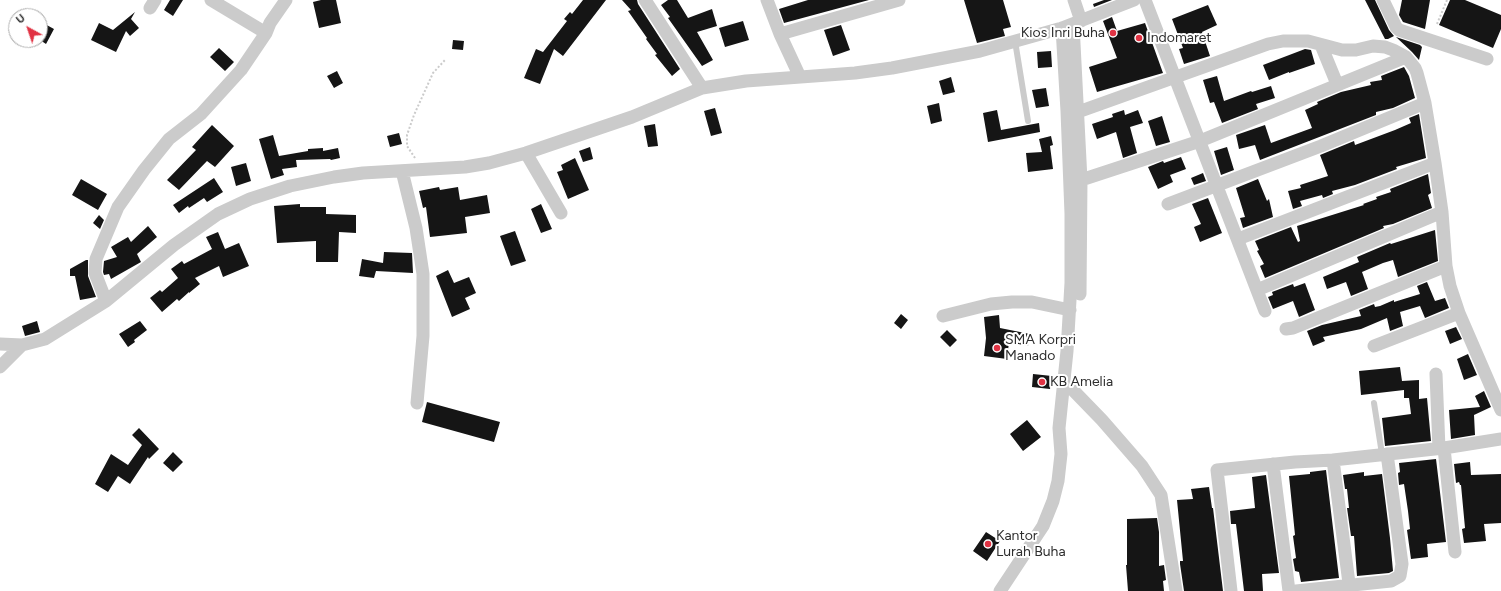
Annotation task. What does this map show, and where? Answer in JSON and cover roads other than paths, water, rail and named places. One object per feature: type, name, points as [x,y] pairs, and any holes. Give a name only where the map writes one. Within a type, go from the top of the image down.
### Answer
[{"type":"street","points":[[211,0],[266,33]]},
{"type":"street","points":[[106,301],[94,273],[96,259],[118,207],[144,170],[169,139],[201,114],[241,70],[286,0]]},
{"type":"street","points":[[645,0],[702,88]]},
{"type":"street","points":[[767,0],[780,34],[800,77]]},
{"type":"street","points":[[780,34],[899,0]]},
{"type":"street","points":[[1000,591],[1042,526],[1053,501],[1058,481],[1061,454],[1059,428],[1070,310],[1071,214],[1067,111],[1074,0]]},
{"type":"street","points":[[0,344],[22,345],[45,339],[106,301],[187,236],[218,214],[250,199],[290,186],[334,177],[465,167],[526,153],[632,117],[702,88],[746,81],[855,73],[892,68],[980,51],[1072,24],[1134,0]]},
{"type":"street","points":[[1145,0],[1265,312]]},
{"type":"street","points":[[1383,0],[1396,27],[1399,30],[1487,60]]},
{"type":"street","points":[[1061,454],[1067,437],[1080,289],[1081,180],[1072,24]]},
{"type":"street","points":[[1078,112],[1268,44],[1282,41],[1308,41],[1342,50],[1356,50],[1373,46],[1385,47],[1406,57],[1415,68],[1425,103],[1442,212],[1446,266],[1450,286],[1459,313],[1501,410]]},
{"type":"street","points":[[1321,45],[1337,84]]},
{"type":"street","points":[[1081,180],[1200,141],[1406,57]]},
{"type":"street","points":[[1168,204],[1321,146],[1425,103]]},
{"type":"street","points":[[526,153],[561,213]]},
{"type":"street","points":[[1238,239],[1435,163]]},
{"type":"street","points":[[402,171],[416,228],[423,274],[423,336],[417,403]]},
{"type":"street","points":[[1257,290],[1442,212]]},
{"type":"street","points":[[1286,329],[1293,328],[1446,266]]},
{"type":"street","points":[[943,316],[991,304],[1012,302],[1032,302],[1070,310]]},
{"type":"street","points":[[1374,346],[1459,313]]},
{"type":"street","points":[[0,367],[22,345]]},
{"type":"street","points":[[1436,374],[1442,448],[1455,552]]},
{"type":"street","points":[[1071,388],[1102,420],[1142,466],[1161,495],[1176,591]]},
{"type":"street","points":[[1231,591],[1217,470],[1333,460],[1442,448],[1501,439]]},
{"type":"street","points":[[1296,591],[1349,588],[1391,581],[1400,576],[1402,570],[1398,528],[1384,454]]},
{"type":"street","points":[[1333,460],[1349,588]]},
{"type":"street","points":[[1273,464],[1289,591]]},
{"type":"lane","points":[[1015,41],[1028,121]]},
{"type":"lane","points":[[1374,403],[1384,454]]},
{"type":"place","name":"Kios Inri Buha","points":[[1113,33]]},
{"type":"place","name":"Indomaret","points":[[1139,38]]},
{"type":"place","name":"SMA Korpri Manado","points":[[997,348]]},
{"type":"place","name":"KB Amelia","points":[[1042,382]]},
{"type":"place","name":"Kantor Lurah Buha","points":[[988,544]]}]
